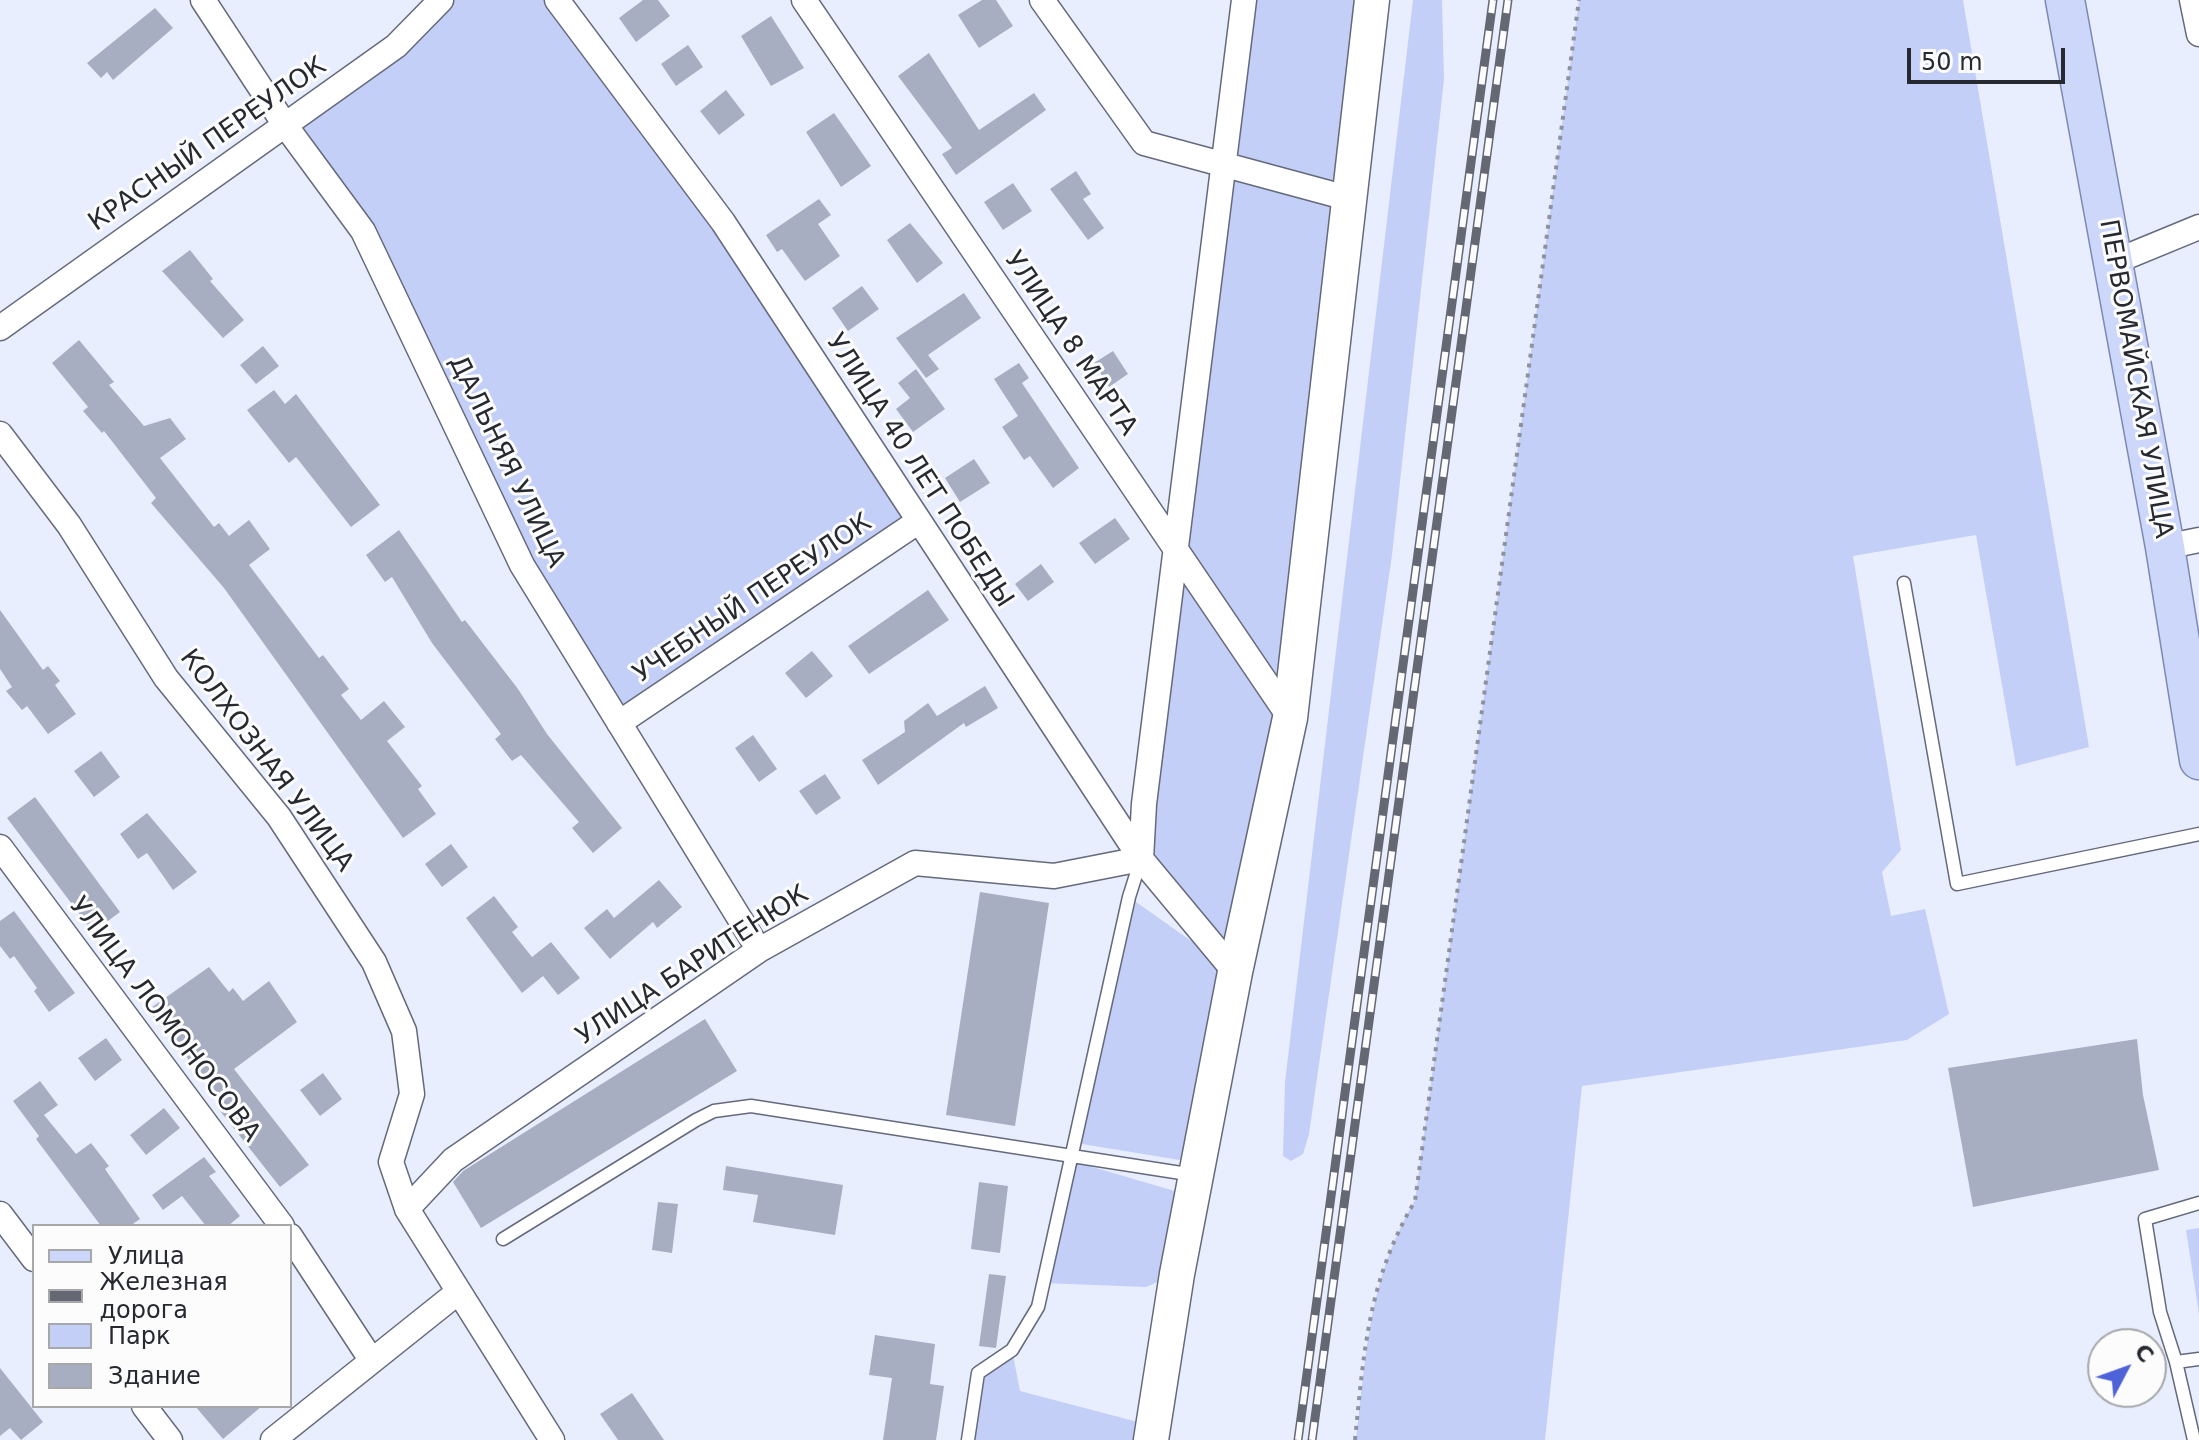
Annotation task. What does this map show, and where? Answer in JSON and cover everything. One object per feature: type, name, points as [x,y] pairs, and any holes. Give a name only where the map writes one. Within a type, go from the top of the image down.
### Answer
[{"type":"main road","name":"ПЕРВОМАЙСКАЯ УЛИЦА","points":[[2065,0],[2114,262],[2182,544],[2199,760]]},
{"type":"street","name":"ДАЛЬНЯЯ УЛИЦА","points":[[203,0],[285,125],[363,231],[522,565],[759,950]]},
{"type":"street","name":"КРАСНЫЙ ПЕРЕУЛОК","points":[[0,328],[396,46],[441,0]]},
{"type":"street","name":"УЛИЦА 40 ЛЕТ ПОБЕДЫ","points":[[557,0],[723,222],[1141,859],[1235,972]]},
{"type":"street","name":"УЛИЦА 8 МАРТА","points":[[804,0],[1290,718]]},
{"type":"street","points":[[1042,0],[1144,143],[1351,199]]},
{"type":"street","points":[[1141,859],[1144,804],[1226,165],[1244,0]]},
{"type":"street","points":[[1151,1440],[1196,1175],[1235,972],[1290,718],[1372,0]]},
{"type":"street","points":[[2192,0],[2199,34]]},
{"type":"street","points":[[2114,262],[2199,227]]},
{"type":"street","name":"КОЛХОЗНАЯ УЛИЦА","points":[[0,434],[69,525],[166,678],[279,817],[374,962],[404,1031],[412,1094],[391,1162],[407,1209],[552,1440]]},
{"type":"street","name":"УЧЕБНЫЙ ПЕРЕУЛОК","points":[[619,723],[919,521]]},
{"type":"street","name":"УЛИЦА ЛОМОНОСОВА","points":[[0,847],[281,1224]]},
{"type":"street","name":"УЛИЦА БАРИТЕНЮК","points":[[407,1209],[453,1160],[759,950],[915,863],[1054,876],[1141,859]]},
{"type":"street","points":[[0,1214],[32,1256]]},
{"type":"street","points":[[292,1239],[372,1361]]},
{"type":"street","points":[[273,1440],[457,1293]]},
{"type":"street","points":[[146,1408],[170,1440]]},
{"type":"lane","points":[[1904,583],[1957,884],[2199,834]]},
{"type":"lane","points":[[968,1440],[978,1373],[1012,1350],[1038,1307],[1129,897],[1141,859]]},
{"type":"lane","points":[[503,1239],[696,1120],[734,1107],[751,1106],[1196,1175]]},
{"type":"lane","points":[[2194,1440],[2176,1362],[2160,1312],[2145,1219],[2199,1203]]},
{"type":"lane","points":[[2176,1362],[2199,1359]]},
{"type":"path","points":[[1355,1440],[1367,1319],[1393,1237],[1415,1201],[1579,0]]},
{"type":"green space","points":[[441,0],[557,0],[919,521],[619,723],[522,565],[363,231],[285,125]]},
{"type":"green space","points":[[1244,0],[1372,0],[1290,718],[1198,1163],[1076,1143],[1129,897],[1231,969],[1141,859]]},
{"type":"green space","points":[[1413,0],[1442,0],[1444,79],[1392,555],[1309,1134],[1303,1154],[1291,1161],[1283,1156],[1285,1082]]},
{"type":"green space","points":[[1579,0],[1963,0],[2089,747],[2016,766],[1976,535],[1853,556],[1901,850],[1882,872],[1891,916],[1925,909],[1949,1014],[1907,1040],[1582,1086],[1545,1440],[1356,1440],[1367,1346],[1379,1288],[1399,1230],[1415,1200]]},
{"type":"green space","points":[[1072,1161],[1192,1196],[1177,1274],[1146,1287],[1043,1283]]},
{"type":"green space","points":[[2199,1228],[2199,1314],[2186,1230]]},
{"type":"green space","points":[[1012,1350],[1020,1391],[1153,1426],[1151,1440],[968,1440],[978,1373]]},
{"type":"building","points":[[643,0],[658,0],[670,16],[636,42],[619,18]]},
{"type":"building","points":[[982,0],[996,0],[1013,26],[979,48],[958,15]]},
{"type":"building","points":[[155,8],[173,28],[113,80],[107,72],[101,78],[87,63]]},
{"type":"building","points":[[771,16],[804,68],[771,86],[741,36]]},
{"type":"building","points":[[688,45],[703,67],[676,86],[661,64]]},
{"type":"building","points":[[929,53],[979,130],[1034,93],[1046,110],[956,175],[942,154],[952,148],[898,76]]},
{"type":"building","points":[[726,90],[745,115],[719,135],[700,111]]},
{"type":"building","points":[[834,113],[871,166],[841,187],[806,132]]},
{"type":"building","points":[[1076,171],[1091,194],[1083,199],[1104,228],[1088,240],[1050,189]]},
{"type":"building","points":[[1013,183],[1032,211],[1003,230],[984,202]]},
{"type":"building","points":[[819,199],[831,215],[818,224],[840,256],[805,281],[782,249],[777,252],[766,235]]},
{"type":"building","points":[[910,223],[943,263],[917,283],[887,240]]},
{"type":"building","points":[[190,250],[213,279],[210,281],[244,320],[223,338],[162,271]]},
{"type":"building","points":[[862,286],[879,309],[848,331],[832,308]]},
{"type":"building","points":[[964,293],[981,318],[928,355],[939,369],[926,378],[896,338]]},
{"type":"building","points":[[79,340],[114,382],[109,385],[144,426],[170,418],[186,439],[160,458],[214,527],[219,523],[229,536],[249,520],[270,549],[249,565],[319,658],[323,655],[349,689],[341,695],[361,720],[384,701],[405,727],[387,741],[422,786],[418,789],[436,814],[403,838],[224,588],[151,503],[156,498],[104,431],[102,433],[83,411],[88,407],[52,363]]},
{"type":"building","points":[[263,346],[279,366],[256,384],[240,365]]},
{"type":"building","points":[[1113,351],[1128,374],[1109,387],[1094,363]]},
{"type":"building","points":[[1019,363],[1029,378],[1022,383],[1079,468],[1053,488],[1030,456],[1024,460],[1002,427],[1018,416],[994,379]]},
{"type":"building","points":[[916,369],[945,409],[913,432],[896,409],[910,398],[898,383]]},
{"type":"building","points":[[274,390],[285,404],[296,394],[380,505],[351,527],[296,457],[289,463],[247,410]]},
{"type":"building","points":[[974,459],[990,483],[960,502],[945,478]]},
{"type":"building","points":[[1115,518],[1130,539],[1095,564],[1079,543]]},
{"type":"building","points":[[399,530],[462,622],[465,620],[518,689],[547,734],[622,828],[593,853],[572,828],[579,822],[521,755],[512,761],[495,739],[501,734],[432,643],[392,577],[385,582],[366,555]]},
{"type":"building","points":[[1041,564],[1054,582],[1028,601],[1015,584]]},
{"type":"building","points":[[928,590],[949,620],[869,674],[848,646]]},
{"type":"building","points":[[0,610],[43,670],[48,666],[60,681],[55,685],[76,714],[48,734],[27,706],[22,710],[6,691],[12,687],[0,669]]},
{"type":"building","points":[[812,651],[833,676],[806,698],[785,673]]},
{"type":"building","points":[[985,686],[998,708],[966,727],[964,723],[878,785],[862,760],[905,732],[904,721],[928,703],[937,716]]},
{"type":"building","points":[[753,735],[777,769],[759,782],[735,748]]},
{"type":"building","points":[[101,751],[120,777],[94,797],[74,771]]},
{"type":"building","points":[[825,774],[841,798],[816,815],[799,791]]},
{"type":"building","points":[[35,797],[120,912],[93,932],[7,818]]},
{"type":"building","points":[[147,813],[197,872],[173,890],[147,853],[138,859],[120,834]]},
{"type":"building","points":[[451,844],[468,867],[442,887],[425,864]]},
{"type":"building","points":[[659,880],[682,907],[657,928],[653,922],[610,959],[584,928],[607,909],[614,918]]},
{"type":"building","points":[[980,892],[1049,903],[1015,1126],[946,1115]]},
{"type":"building","points":[[494,896],[518,927],[512,932],[532,957],[551,942],[580,978],[558,995],[543,976],[522,993],[466,918]]},
{"type":"building","points":[[14,911],[75,993],[49,1012],[34,991],[37,988],[14,956],[10,959],[0,946],[0,921]]},
{"type":"building","points":[[209,967],[229,992],[233,988],[243,1001],[269,981],[297,1022],[234,1069],[309,1165],[280,1187],[217,1107],[224,1103],[148,1010]]},
{"type":"building","points":[[705,1019],[737,1071],[481,1228],[453,1182],[463,1171]]},
{"type":"building","points":[[106,1038],[122,1060],[95,1081],[78,1058]]},
{"type":"building","points":[[2137,1039],[2143,1095],[2159,1170],[1973,1207],[1948,1068]]},
{"type":"building","points":[[323,1073],[342,1099],[320,1116],[300,1090]]},
{"type":"building","points":[[40,1081],[58,1105],[44,1115],[76,1154],[91,1143],[109,1166],[105,1169],[140,1219],[133,1224],[100,1224],[36,1139],[39,1136],[13,1101]]},
{"type":"building","points":[[164,1108],[180,1128],[146,1155],[130,1135]]},
{"type":"building","points":[[204,1157],[216,1172],[209,1176],[240,1216],[230,1224],[204,1224],[182,1196],[163,1210],[152,1195]]},
{"type":"building","points":[[726,1166],[843,1185],[835,1235],[753,1222],[758,1195],[723,1190]]},
{"type":"building","points":[[979,1182],[1008,1186],[1000,1253],[971,1249]]},
{"type":"building","points":[[658,1202],[678,1204],[672,1253],[652,1250]]},
{"type":"building","points":[[989,1274],[1006,1276],[996,1348],[979,1346]]},
{"type":"building","points":[[875,1335],[935,1344],[930,1384],[944,1386],[936,1440],[883,1440],[892,1378],[869,1375]]},
{"type":"building","points":[[0,1368],[43,1422],[21,1440],[10,1428],[0,1436]]},
{"type":"building","points":[[632,1393],[664,1440],[618,1440],[600,1414]]},
{"type":"building","points":[[197,1408],[260,1408],[223,1439]]},
{"type":"railway","points":[[1298,1440],[1493,0]]},
{"type":"railway","points":[[1312,1440],[1508,0]]}]
